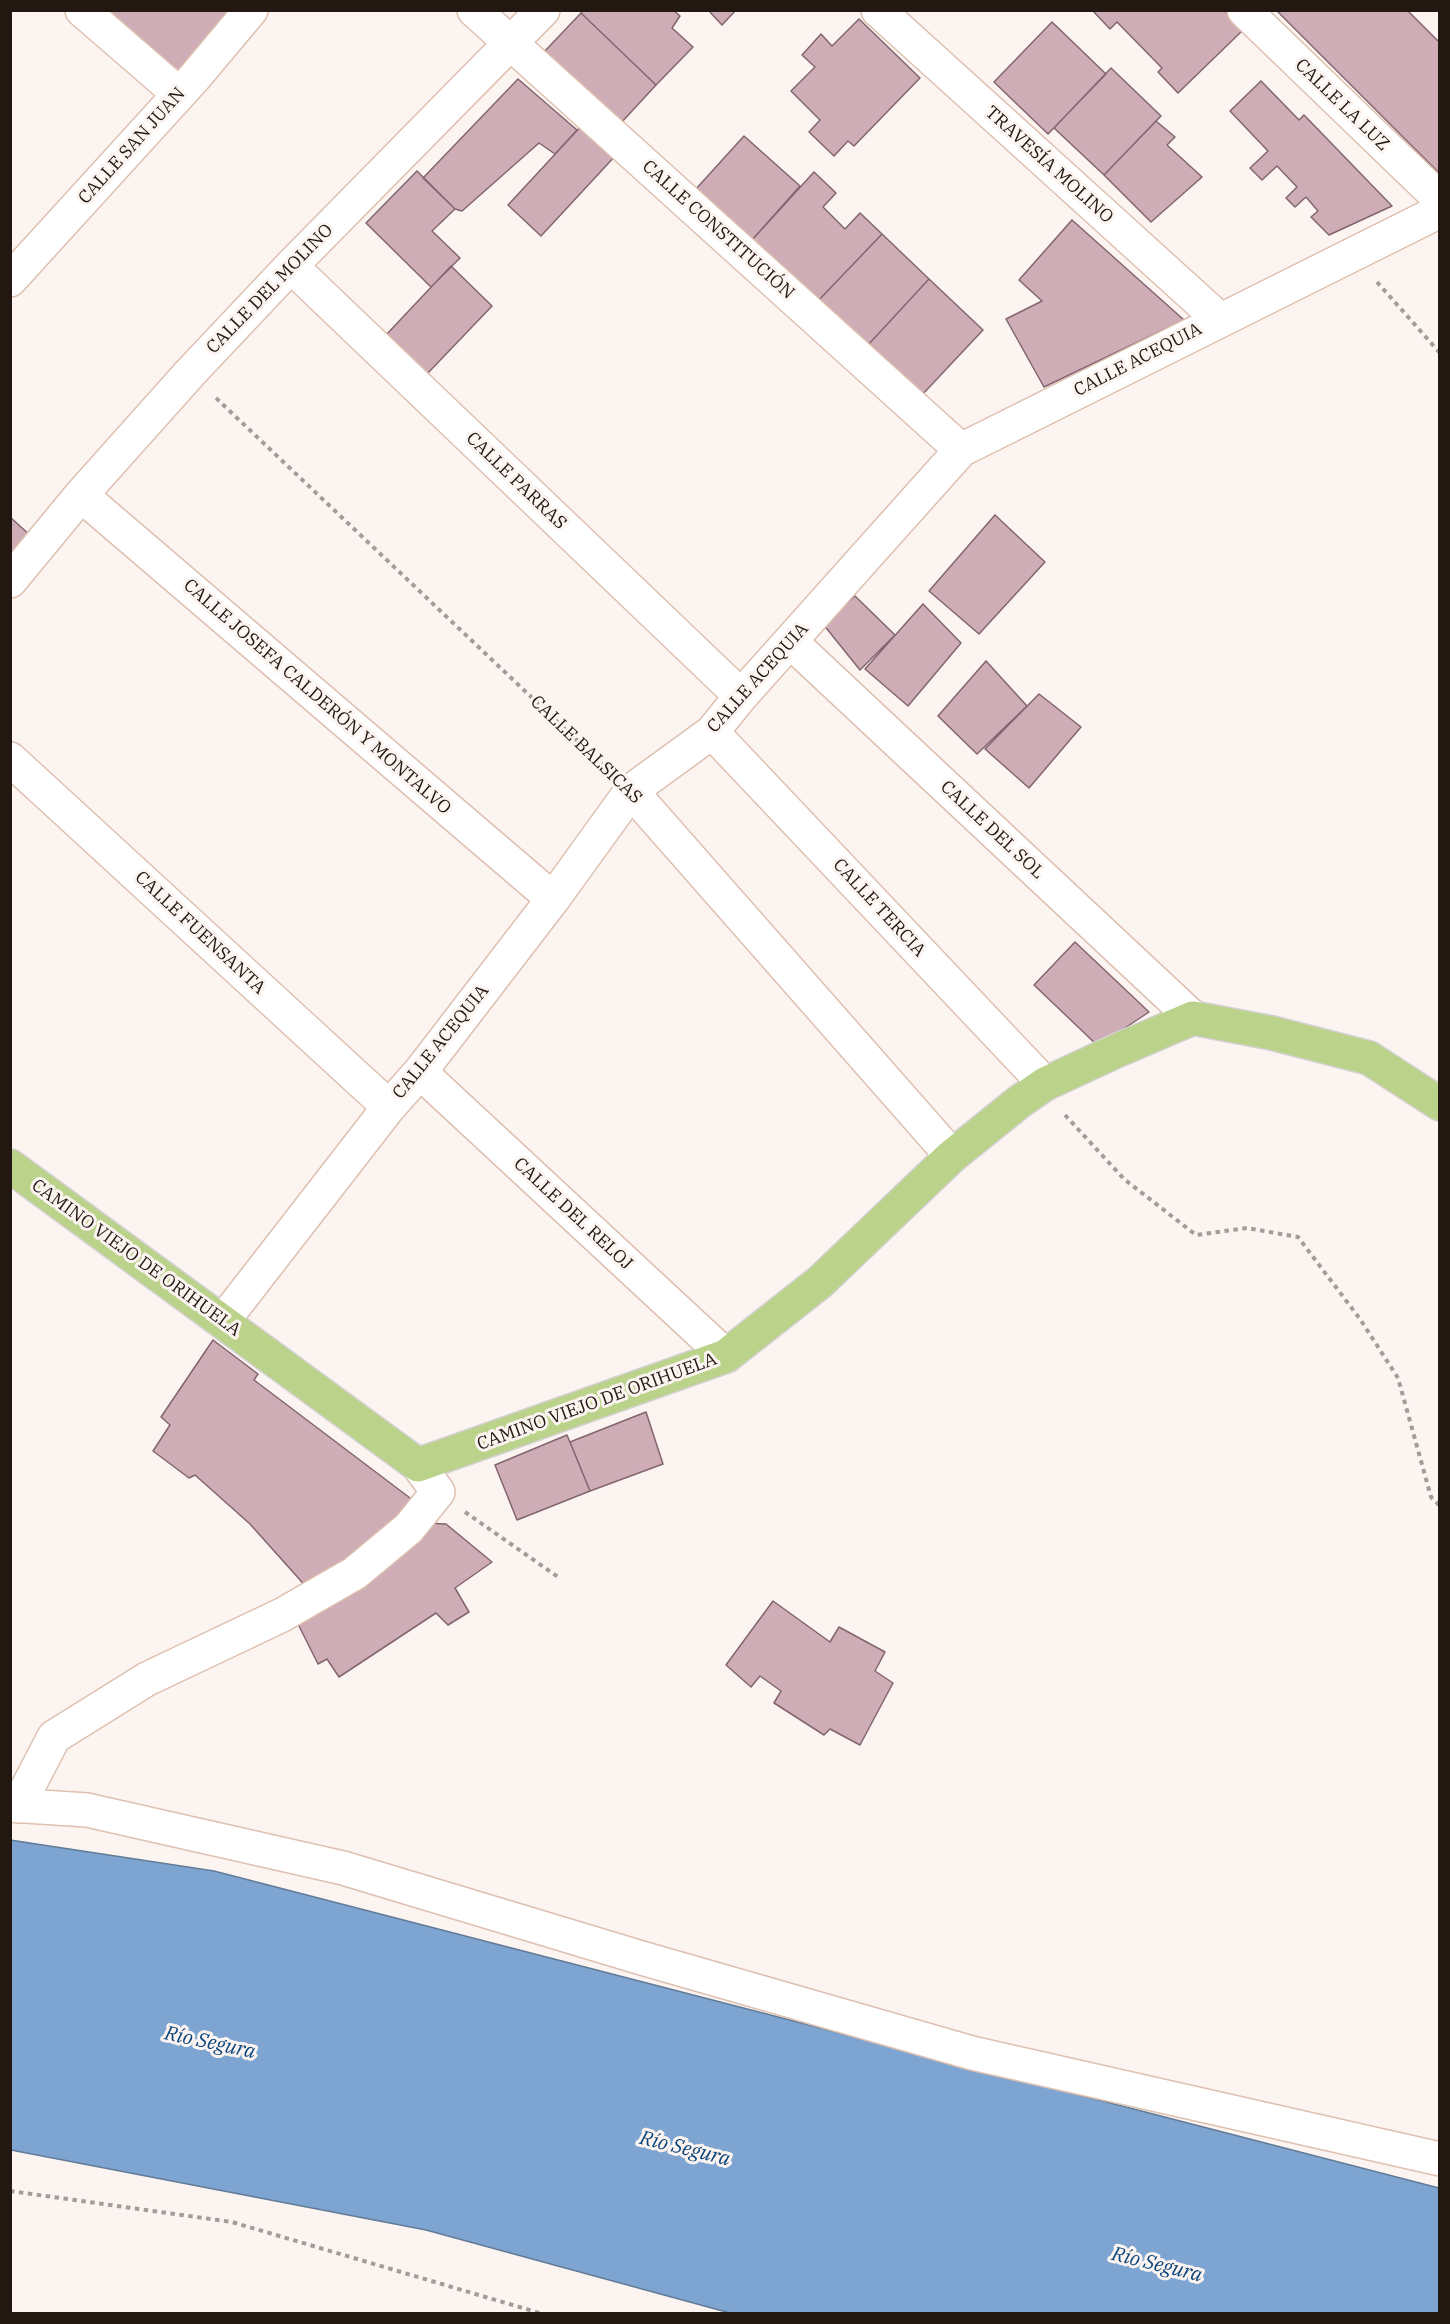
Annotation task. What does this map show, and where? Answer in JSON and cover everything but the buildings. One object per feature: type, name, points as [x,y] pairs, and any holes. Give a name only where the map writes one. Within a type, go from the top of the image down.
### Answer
[{"type":"main road","name":"CAMINO VIEJO DE ORIHUELA","points":[[10,1166],[418,1465],[726,1356],[820,1281],[952,1156],[1019,1101],[1042,1086],[1193,1018]]},
{"type":"main road","points":[[1193,1018],[1272,1033],[1369,1058],[1440,1104]]},
{"type":"street","points":[[82,10],[179,94]]},
{"type":"street","name":"CALLE SAN JUAN","points":[[10,280],[179,94],[251,10]]},
{"type":"street","name":"CALLE CONSTITUCIÓN","points":[[474,10],[961,450]]},
{"type":"street","name":"CALLE DEL MOLINO","points":[[10,581],[81,495],[190,373],[291,266],[543,10]]},
{"type":"street","name":"TRAVESÍA MOLINO","points":[[878,10],[1219,319]]},
{"type":"street","name":"CALLE LA LUZ","points":[[1244,10],[1440,199]]},
{"type":"street","name":"CALLE ACEQUIA","points":[[223,1321],[389,1107],[420,1072],[553,898],[631,791],[712,732],[741,696],[961,450],[1219,319],[1440,211]]},
{"type":"street","name":"CALLE PARRAS","points":[[291,266],[741,696]]},
{"type":"street","name":"CALLE JOSEFA CALDERÓN Y MONTALVO","points":[[81,495],[553,898]]},
{"type":"street","name":"CALLE DEL SOL","points":[[791,642],[1193,1018]]},
{"type":"street","name":"CALLE TERCIA","points":[[712,732],[1042,1086]]},
{"type":"street","name":"CALLE FUENSANTA","points":[[10,759],[389,1107]]},
{"type":"street","name":"CALLE BALSICAS","points":[[631,791],[952,1156]]},
{"type":"street","name":"CALLE DEL RELOJ","points":[[420,1072],[726,1356]]},
{"type":"street","points":[[418,1465],[438,1492],[409,1528],[355,1573],[282,1615],[147,1679],[54,1737],[14,1805],[87,1810],[343,1868],[645,1959],[972,2053],[1440,2159]]},
{"type":"path","points":[[1354,253],[1440,353]]},
{"type":"path","name":"CALLE BALSICAS","points":[[190,373],[631,791]]},
{"type":"path","points":[[1042,1086],[1124,1179],[1196,1235],[1247,1228],[1298,1236],[1360,1319],[1398,1378],[1431,1497],[1440,1506]]},
{"type":"path","points":[[438,1492],[558,1576]]},
{"type":"path","points":[[10,2191],[232,2222],[543,2313]]},
{"type":"water","name":"Río Segura","points":[[10,1840],[214,1871],[1439,2188],[1439,2313],[730,2313],[426,2230],[11,2150]]}]
